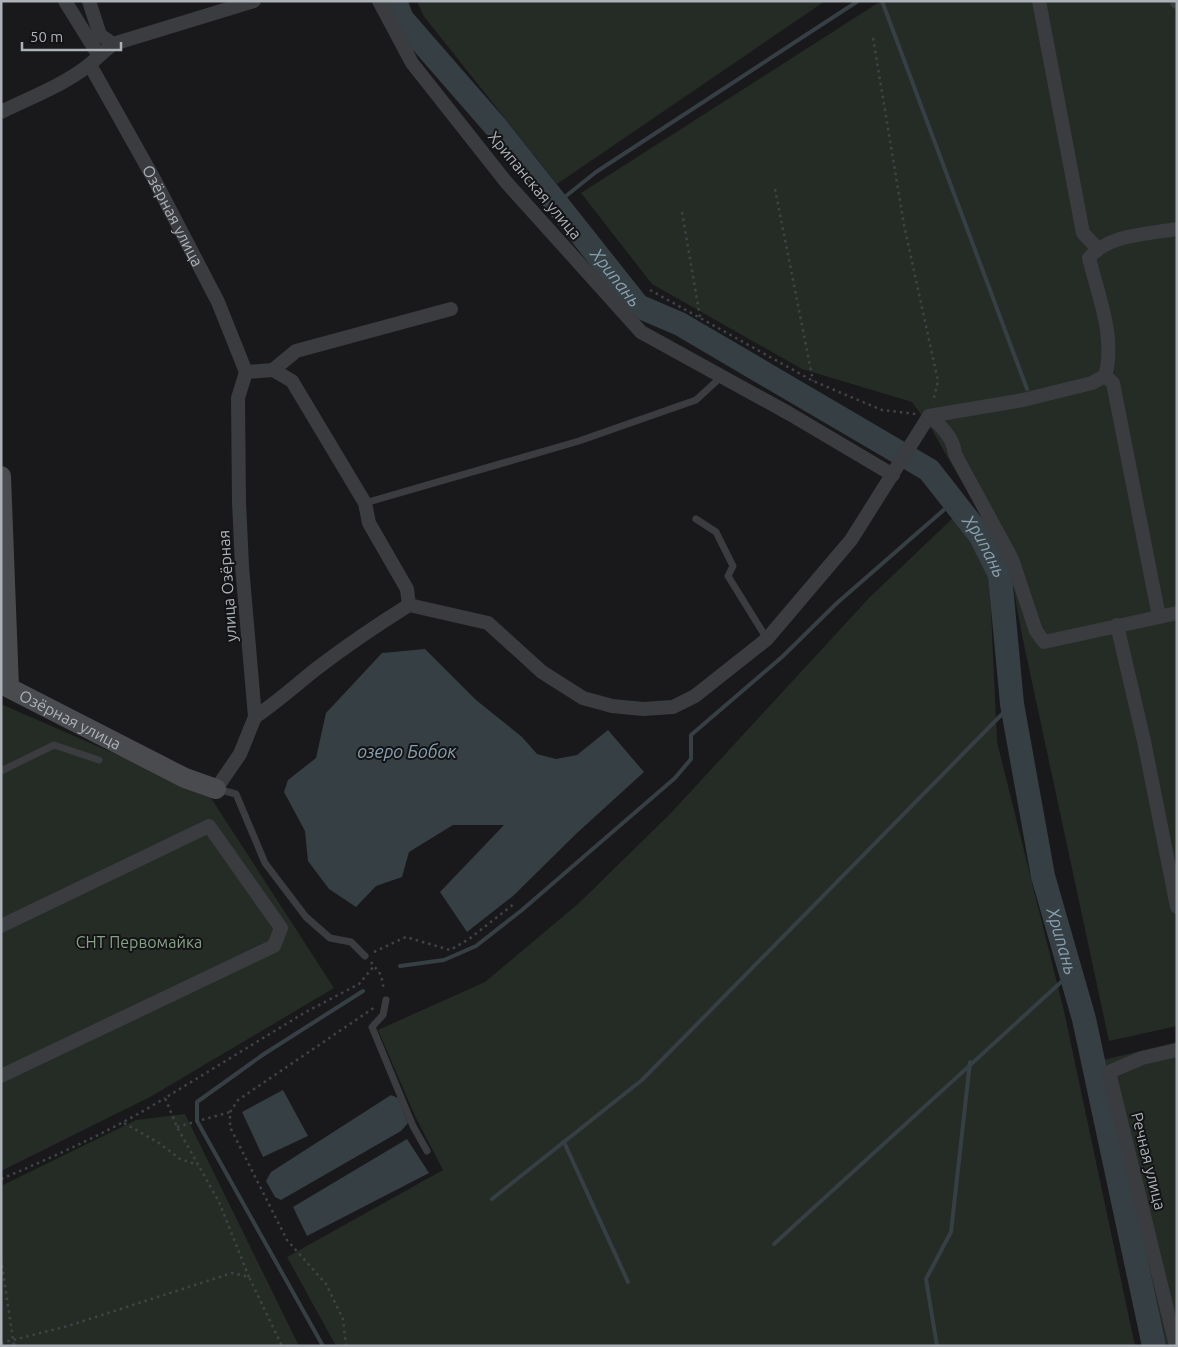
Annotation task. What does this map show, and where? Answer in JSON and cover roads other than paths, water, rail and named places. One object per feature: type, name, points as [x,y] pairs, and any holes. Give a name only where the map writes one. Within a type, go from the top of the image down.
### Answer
[{"type":"street","name":"Озёрная улица","points":[[65,1],[218,302],[246,372]]},
{"type":"street","points":[[89,1],[100,35],[113,44]]},
{"type":"street","points":[[1,112],[95,61],[113,44],[254,1]]},
{"type":"street","name":"Хрипанская улица","points":[[379,1],[412,63],[506,182],[641,332],[790,414],[897,468]]},
{"type":"street","points":[[1040,1],[1083,233],[1097,248]]},
{"type":"street","points":[[255,717],[283,698],[316,669],[375,626],[409,605],[488,623],[542,672],[583,698],[612,706],[643,709],[673,707],[695,696],[767,639],[851,540],[930,416],[1040,396],[1092,383],[1105,376],[1109,362],[1109,344],[1089,258],[1097,248],[1108,242],[1177,229]]},
{"type":"street","points":[[246,372],[273,370],[296,352],[451,309]]},
{"type":"street","points":[[273,370],[292,381],[365,503],[369,523],[407,589],[409,605]]},
{"type":"street","name":"улица Озёрная","points":[[216,789],[240,754],[255,717],[242,566],[239,502],[238,398],[246,372]]},
{"type":"street","points":[[1105,376],[1113,383],[1159,617]]},
{"type":"street","points":[[930,416],[941,425],[955,448],[955,454],[1012,560],[1036,632],[1044,642],[1177,613]]},
{"type":"street","name":"Озёрная улица","points":[[1,476],[5,687],[185,778],[216,789]]},
{"type":"street","points":[[1117,625],[1144,741],[1177,907]]},
{"type":"street","points":[[1,926],[208,826],[281,928],[274,946],[1,1076]]},
{"type":"street","name":"Речная улица","points":[[1176,1346],[1109,1072],[1142,1058],[1177,1050]]},
{"type":"lane","points":[[365,503],[579,441],[696,400],[721,377]]},
{"type":"lane","points":[[696,519],[716,532],[733,566],[728,576],[767,639]]},
{"type":"lane","points":[[1,771],[54,745],[99,760]]},
{"type":"lane","points":[[216,789],[236,794],[266,863],[306,917],[330,938],[350,942],[365,956]]},
{"type":"lane","points":[[386,1000],[383,1014],[372,1027],[413,1126],[427,1151]]},
{"type":"water","name":"озеро Бобок","points":[[425,649],[476,700],[522,737],[537,754],[556,759],[577,755],[608,730],[644,772],[577,833],[513,896],[467,932],[440,892],[504,825],[453,825],[409,852],[402,877],[376,886],[356,907],[329,889],[308,861],[305,831],[284,792],[288,780],[316,758],[326,713],[382,653]]},
{"type":"water","points":[[283,1090],[308,1136],[263,1157],[242,1112]]},
{"type":"water","points":[[391,1095],[398,1098],[408,1123],[401,1131],[281,1200],[275,1197],[266,1181],[271,1172]]},
{"type":"water","points":[[407,1139],[429,1173],[307,1236],[293,1207]]},
{"type":"waterway","name":"Хрипань","points":[[395,1],[402,19],[496,127],[638,306],[680,324],[929,470],[980,535],[1000,575],[1012,704],[1043,876],[1084,1019],[1154,1346]]},
{"type":"waterway","points":[[556,204],[596,172],[858,1]]},
{"type":"waterway","points":[[882,1],[1027,389]]},
{"type":"waterway","points":[[400,966],[444,960],[476,946],[522,910],[675,778],[691,759],[691,735],[782,657],[837,603],[954,501]]},
{"type":"waterway","points":[[492,1199],[642,1080],[1012,704]]},
{"type":"waterway","points":[[774,1244],[1071,973]]},
{"type":"waterway","points":[[323,1346],[197,1121],[197,1102],[264,1054],[363,991]]},
{"type":"waterway","points":[[937,1346],[926,1279],[951,1232],[970,1062]]},
{"type":"waterway","points":[[564,1142],[628,1282]]},
{"type":"park label","name":"СНТ Первомайка","points":[[139,942]]}]
